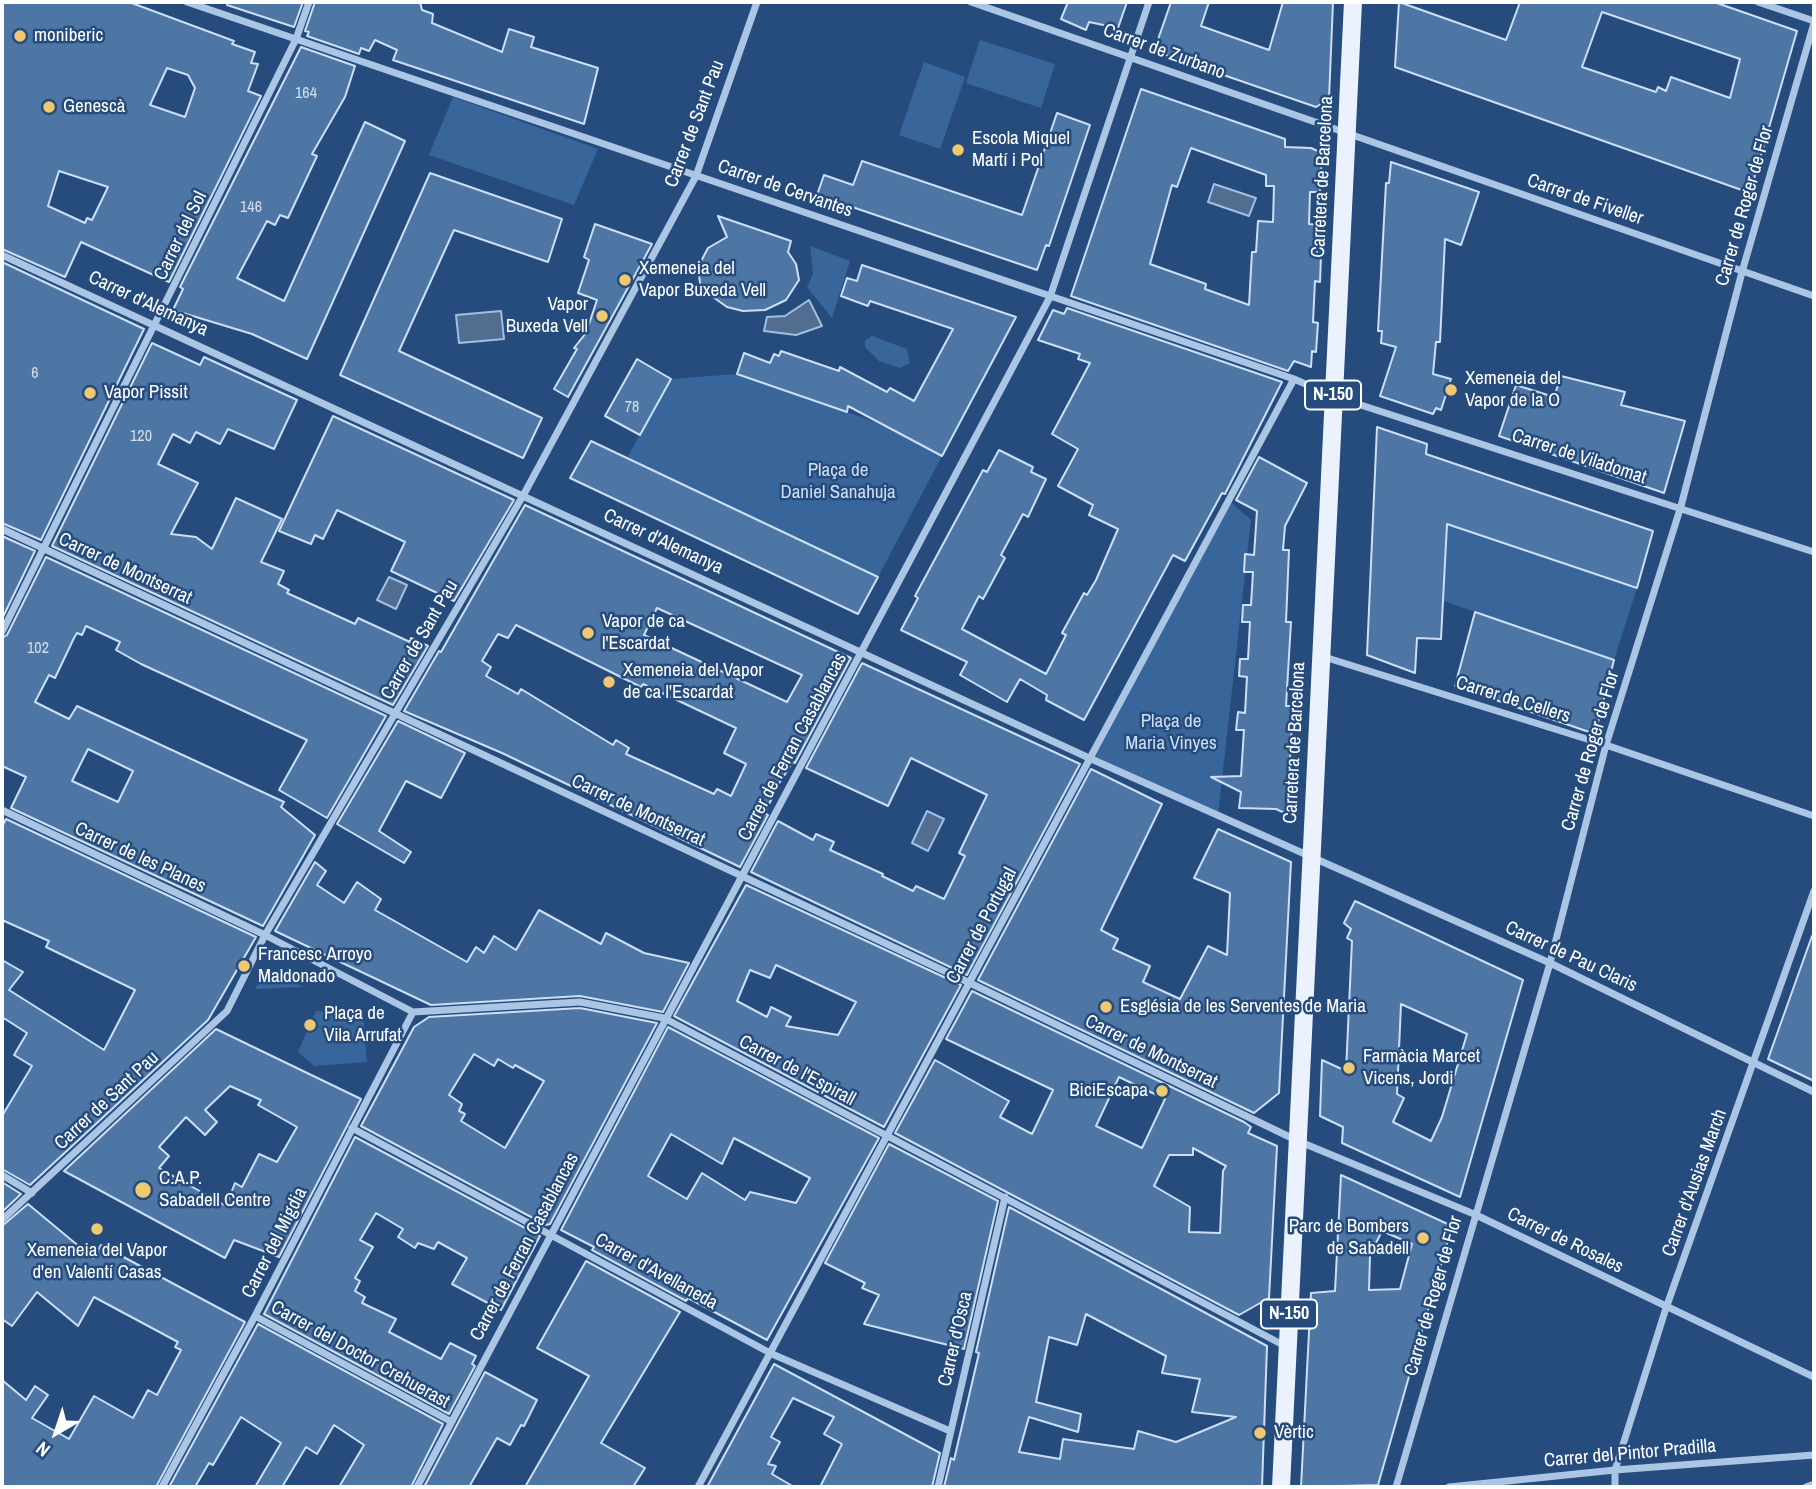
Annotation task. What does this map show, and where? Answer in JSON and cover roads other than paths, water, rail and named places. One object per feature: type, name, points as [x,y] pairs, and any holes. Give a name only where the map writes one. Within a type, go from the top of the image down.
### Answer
[{"type":"main road","name":"Carretera de Barcelona","points":[[1281,1487],[1353,2]]},
{"type":"street","name":"Carrer de Cervantes","points":[[187,2],[1294,379],[1334,396]]},
{"type":"street","name":"Carrer del Sol","points":[[2,632],[296,39],[309,2]]},
{"type":"street","name":"Carrer de Sant Pau","points":[[2,1220],[227,1011],[265,935],[524,494],[696,176],[757,2]]},
{"type":"street","name":"Carrer de Zurbano","points":[[971,2],[1345,133]]},
{"type":"street","name":"Carrer de Ferran Casablancas","points":[[416,1487],[1051,297],[1149,2]]},
{"type":"street","points":[[1758,2],[1814,22]]},
{"type":"street","name":"Carrer de Roger de Flor","points":[[1396,1487],[1474,1214],[1550,963],[1606,745],[1681,506],[1742,272],[1814,22]]},
{"type":"street","name":"Carrer de Fiveller","points":[[1345,133],[1814,296]]},
{"type":"street","name":"Carrer d'Alemanya","points":[[2,255],[524,494],[1089,758],[1311,856]]},
{"type":"street","name":"Carrer de Portugal","points":[[698,1487],[772,1354],[886,1136],[1294,379]]},
{"type":"street","name":"Carrer de Viladomat","points":[[1334,396],[1681,506],[1814,552]]},
{"type":"street","name":"Carrer de Montserrat","points":[[2,529],[970,983],[1298,1141]]},
{"type":"street","name":"Carrer de Cellers","points":[[1321,656],[1606,745],[1814,816]]},
{"type":"street","name":"Carrer de les Planes","points":[[2,810],[265,935]]},
{"type":"street","name":"Carrer de Pau Claris","points":[[1311,856],[1550,963],[1814,1092]]},
{"type":"street","name":"Carrer d'Ausias March","points":[[1615,1487],[1615,1470],[1666,1308],[1756,1063],[1814,891]]},
{"type":"street","points":[[265,935],[413,1012]]},
{"type":"street","name":"Carrer de l'Espirall","points":[[413,1012],[580,1002],[664,1018],[1287,1346]]},
{"type":"street","name":"Carrer del Migdia","points":[[162,1487],[413,1012]]},
{"type":"street","name":"Carrer d'Avellaneda","points":[[352,1128],[772,1354],[950,1431]]},
{"type":"street","name":"Carrer de Rosales","points":[[1298,1141],[1474,1214],[1814,1377]]},
{"type":"street","points":[[2,1175],[32,1193]]},
{"type":"street","name":"Carrer d'Osca","points":[[938,1487],[1005,1197]]},
{"type":"street","name":"Carrer del Doctor Crehuerast","points":[[255,1315],[450,1421]]},
{"type":"street","name":"Carrer del Pintor Pradilla","points":[[1449,1487],[1615,1470],[1814,1455]]},
{"type":"street","points":[[1806,1487],[1814,1485]]},
{"type":"place","name":"moniberic","points":[[20,36]]},
{"type":"place","name":"Genescà","points":[[49,107]]},
{"type":"place","name":"Escola Miquel Martí i Pol","points":[[958,150]]},
{"type":"place","name":"Xemeneia del Vapor Buxeda Vell","points":[[625,280]]},
{"type":"place","name":"Vapor Buxeda Vell","points":[[602,316]]},
{"type":"place","name":"Xemeneia del Vapor de la O","points":[[1451,390]]},
{"type":"place","name":"Vapor Pissit","points":[[90,393]]},
{"type":"place","name":"Vapor de ca l'Escardat","points":[[588,633]]},
{"type":"place","name":"Xemeneia del Vapor de ca l'Escardat","points":[[609,682]]},
{"type":"place","name":"Francesc Arroyo Maldonado","points":[[244,966]]},
{"type":"place","name":"Església de les Serventes de Maria","points":[[1106,1007]]},
{"type":"place","name":"Plaça de Vila Arrufat","points":[[310,1025]]},
{"type":"place","name":"Farmàcia Marcet Vicens, Jordi","points":[[1349,1068]]},
{"type":"place","name":"BiciEscapa","points":[[1162,1091]]},
{"type":"place","name":"C.A.P. Sabadell Centre","points":[[143,1190]]},
{"type":"place","name":"Xemeneia del Vapor d'en Valentí Casas","points":[[97,1229]]},
{"type":"place","name":"Parc de Bombers de Sabadell","points":[[1423,1238]]},
{"type":"place","name":"Vèrtic","points":[[1260,1433]]},
{"type":"park label","name":"Plaça de Daniel Sanahuja","points":[[838,482]]},
{"type":"park label","name":"Plaça de Maria Vinyes","points":[[1171,733]]}]
